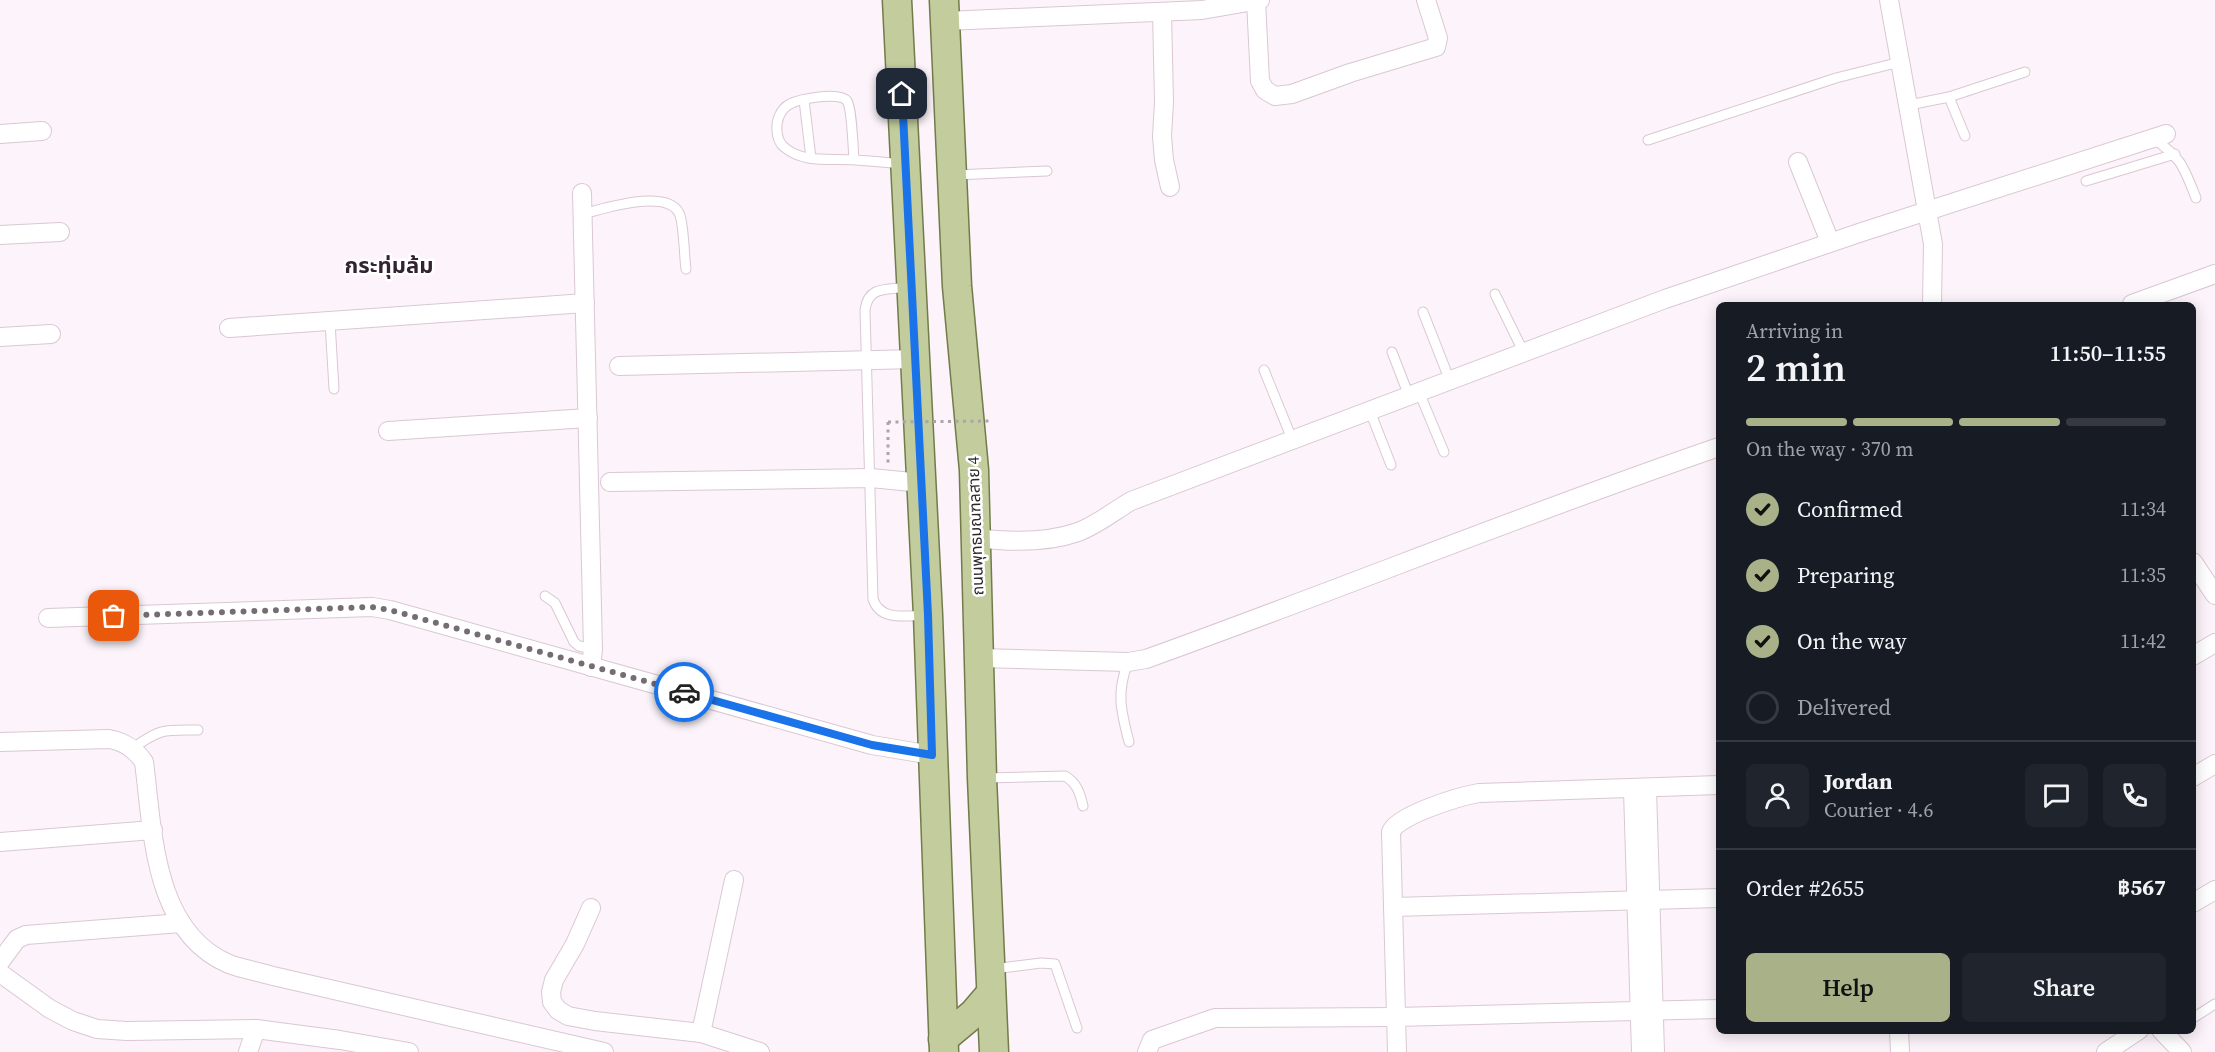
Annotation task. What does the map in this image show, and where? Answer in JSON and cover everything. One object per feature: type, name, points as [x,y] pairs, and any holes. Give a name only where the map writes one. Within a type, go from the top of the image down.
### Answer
[{"type":"main road","points":[[897,0],[928,615],[944,1045]]},
{"type":"main road","name":"ถนนพุทธมณฑลสาย 4","points":[[944,10],[957,286],[974,470],[982,778],[994,1052]]},
{"type":"main road","points":[[944,1045],[973,1014],[991,981]]},
{"type":"street","points":[[944,10],[1161,6],[1202,10],[1258,1],[1260,81],[1265,90],[1275,96],[1292,94],[1350,73],[1436,47],[1438,38],[1426,0]]},
{"type":"street","points":[[1889,0],[1933,244],[1932,302]]},
{"type":"street","points":[[1161,6],[1164,102],[1162,136],[1170,187]]},
{"type":"street","points":[[0,134],[42,131]]},
{"type":"street","points":[[976,538],[1037,539],[1078,532],[1131,501],[1665,299],[1830,242],[2160,136]]},
{"type":"street","points":[[1798,162],[1830,242]]},
{"type":"street","points":[[582,193],[592,658]]},
{"type":"street","points":[[0,235],[60,232]]},
{"type":"street","points":[[2138,302],[2215,274]]},
{"type":"street","points":[[229,328],[585,303]]},
{"type":"street","points":[[0,337],[51,334]]},
{"type":"street","points":[[619,366],[916,359]]},
{"type":"street","points":[[388,431],[588,418]]},
{"type":"street","points":[[979,658],[1128,662],[1146,659],[1289,608],[1465,539],[1716,448]]},
{"type":"street","points":[[610,482],[879,479],[922,483]]},
{"type":"street","points":[[2196,566],[2215,595]]},
{"type":"street","points":[[48,618],[372,607],[592,658],[872,745],[932,755]]},
{"type":"street","points":[[2196,654],[2215,643]]},
{"type":"street","points":[[0,742],[109,738],[121,741],[133,748],[144,762],[161,880],[169,901],[192,937],[208,951],[228,963],[273,976],[604,1052]]},
{"type":"street","points":[[2196,775],[2215,764]]},
{"type":"street","points":[[1397,1052],[1390,832],[1398,821],[1464,795],[1479,793],[1716,785]]},
{"type":"street","points":[[1640,789],[1647,1011],[1655,1052]]},
{"type":"street","points":[[0,842],[153,830]]},
{"type":"street","points":[[701,1033],[735,880]]},
{"type":"street","points":[[2196,901],[2215,890]]},
{"type":"street","points":[[1393,907],[1716,898]]},
{"type":"street","points":[[591,908],[551,992],[552,1002],[558,1010],[568,1016],[595,1021],[701,1033],[760,1052]]},
{"type":"street","points":[[0,962],[17,939],[26,935],[181,923]]},
{"type":"street","points":[[0,973],[50,1009],[73,1021],[98,1029],[127,1031],[256,1029],[409,1052]]},
{"type":"street","points":[[1147,1052],[1152,1040],[1215,1018],[1396,1017],[1716,1010]]},
{"type":"street","points":[[1641,1052],[1647,1011]]},
{"type":"street","points":[[248,1052],[256,1029]]},
{"type":"street","points":[[1899,1034],[1900,1052]]},
{"type":"street","points":[[2106,1052],[2133,1034]]},
{"type":"street","points":[[2168,1034],[2182,1052]]},
{"type":"lane","points":[[1648,140],[1836,78],[1900,62]]},
{"type":"lane","points":[[1909,105],[1950,97],[2025,72]]},
{"type":"lane","points":[[854,160],[848,101],[834,96],[804,100],[790,104],[783,110],[778,119],[777,137],[784,147],[811,158],[906,164]]},
{"type":"lane","points":[[1950,97],[1965,136]]},
{"type":"lane","points":[[804,100],[811,158]]},
{"type":"lane","points":[[2160,136],[2184,167],[2196,198]]},
{"type":"lane","points":[[2086,181],[2175,154]]},
{"type":"lane","points":[[952,175],[1047,171]]},
{"type":"lane","points":[[582,214],[650,200],[673,205],[680,214],[686,268]]},
{"type":"lane","points":[[912,286],[873,292],[866,299],[867,360],[879,479],[873,599],[876,607],[882,613],[895,616],[928,615]]},
{"type":"lane","points":[[1495,294],[1524,353]]},
{"type":"lane","points":[[1423,312],[1450,381]]},
{"type":"lane","points":[[330,322],[334,389]]},
{"type":"lane","points":[[1392,352],[1444,452]]},
{"type":"lane","points":[[1264,370],[1292,439]]},
{"type":"lane","points":[[1370,411],[1390,465]]},
{"type":"lane","points":[[545,596],[555,603],[574,642],[592,658]]},
{"type":"lane","points":[[1128,662],[1122,678],[1120,704],[1129,742]]},
{"type":"lane","points":[[133,748],[164,730],[198,730]]},
{"type":"lane","points":[[982,778],[1065,776],[1072,780],[1080,792],[1083,806]]},
{"type":"lane","points":[[991,981],[1041,963],[1055,964],[1077,1028]]},
{"type":"lane","points":[[2196,1016],[2215,1004]]},
{"type":"path","points":[[879,479],[888,422],[993,421]]},
{"type":"way so far","points":[[114,616],[372,607],[390,610],[684,692]]},
{"type":"district","name":"กระทุ่มล้ม","points":[[389,265]]},
{"type":"route","points":[[684,692],[872,745],[932,755],[928,615],[902,94]]}]
